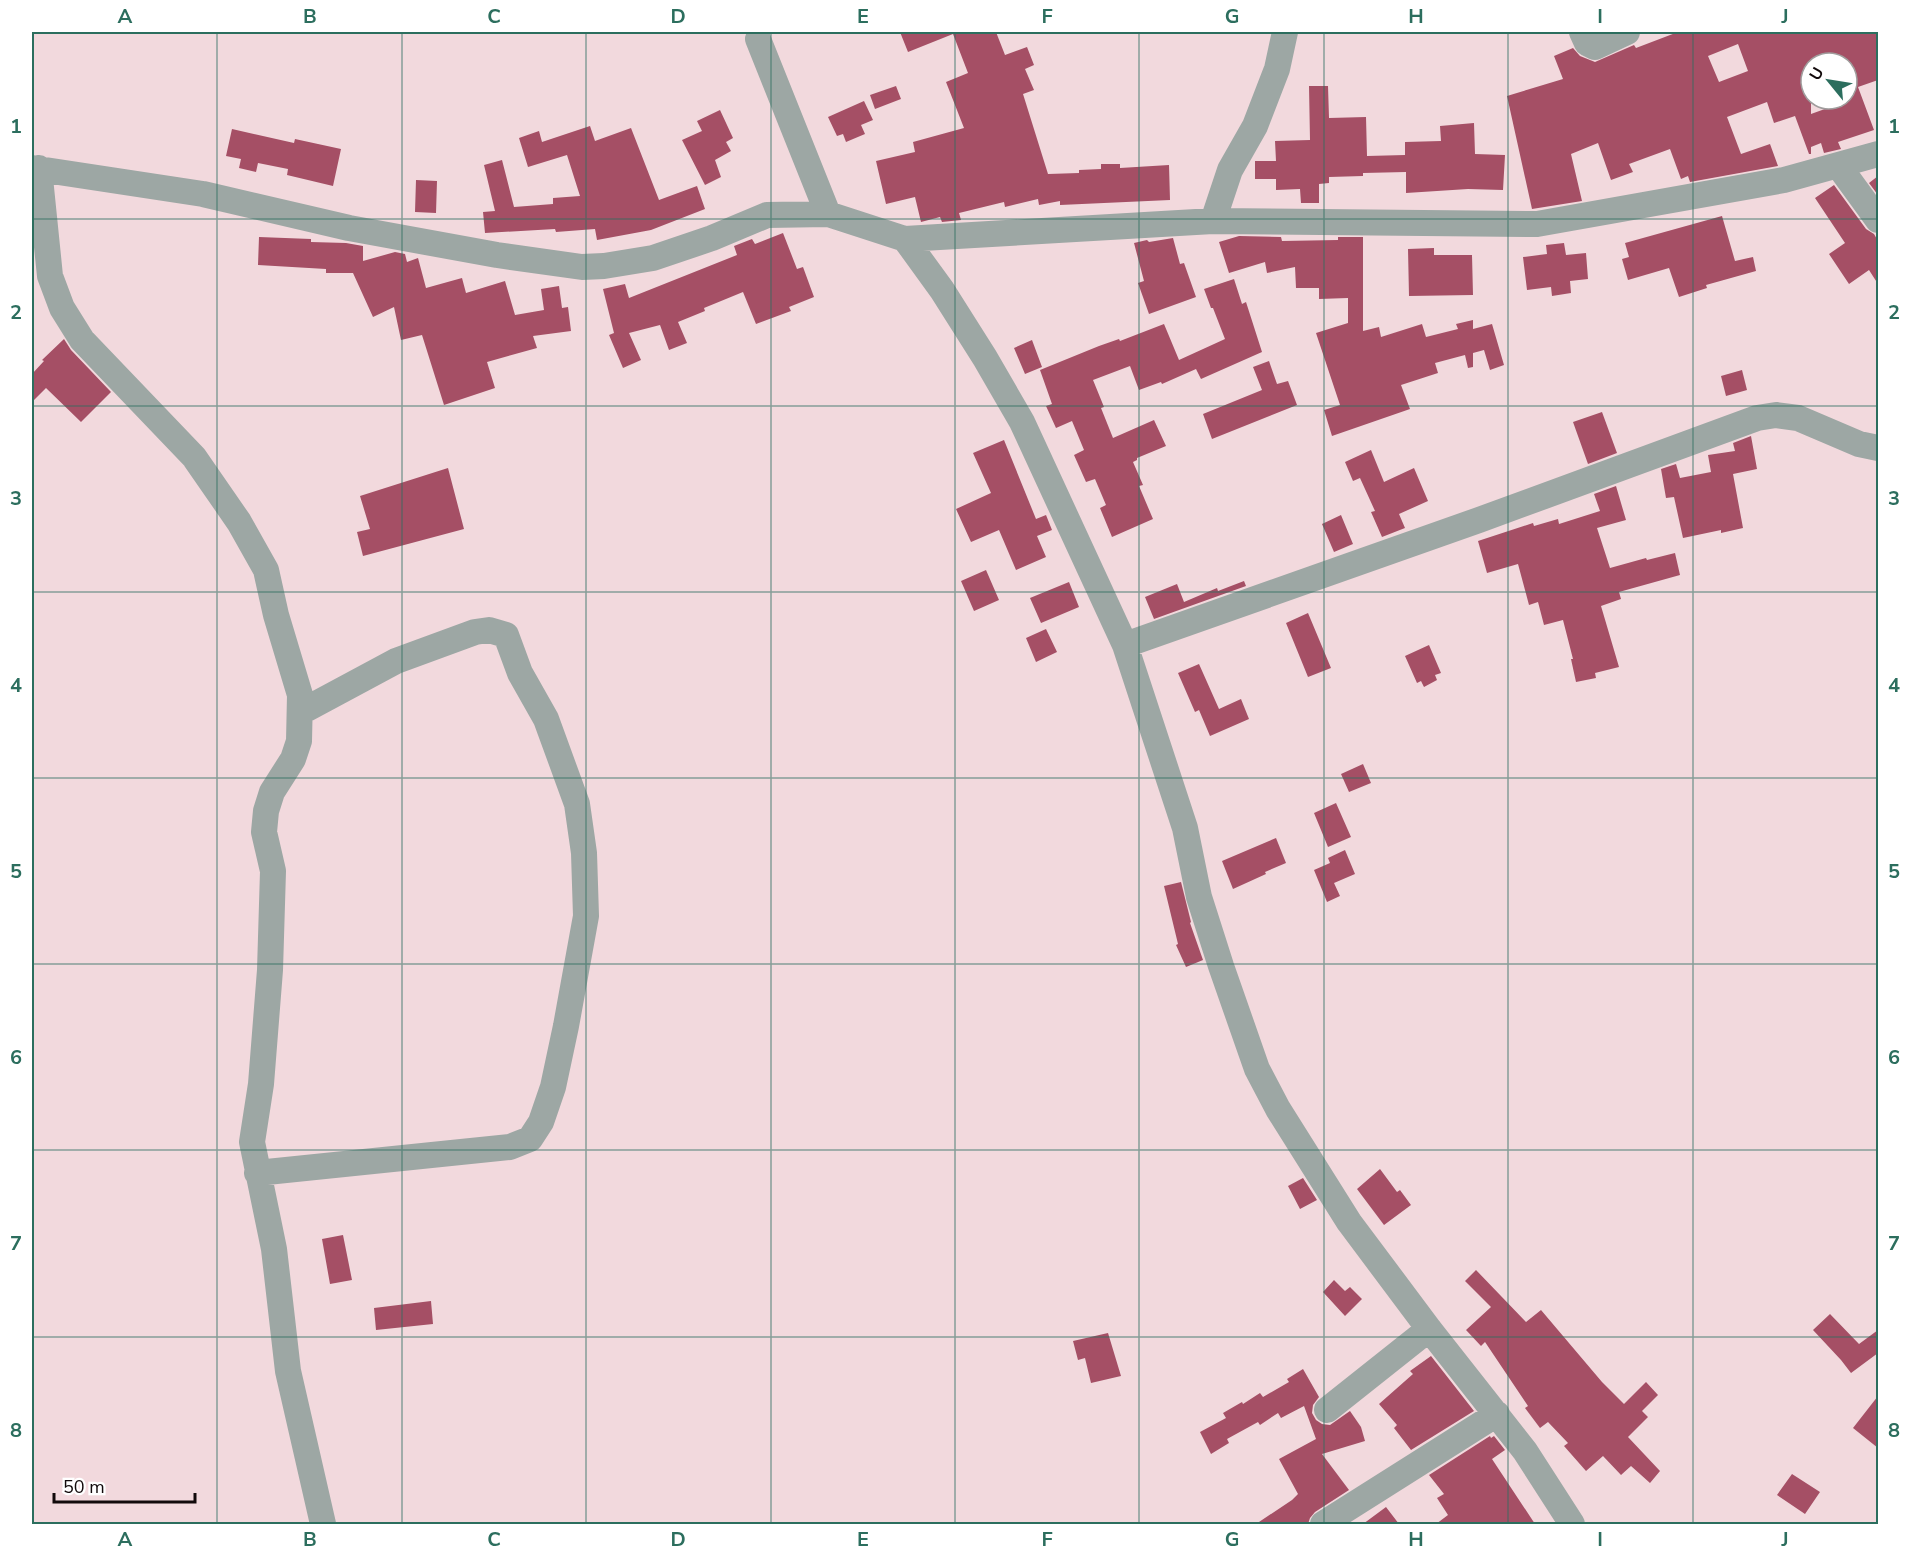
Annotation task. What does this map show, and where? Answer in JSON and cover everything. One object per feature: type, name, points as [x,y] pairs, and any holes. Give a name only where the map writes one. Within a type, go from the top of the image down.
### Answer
[{"type":"street","points":[[1213,221],[1230,170],[1255,126],[1277,69],[1285,32]]},
{"type":"street","points":[[1582,32],[1587,43],[1595,47],[1627,32]]},
{"type":"street","points":[[758,39],[828,214]]},
{"type":"street","points":[[323,1524],[288,1371],[274,1249],[252,1142],[261,1084],[270,970],[273,871],[264,832],[266,811],[272,792],[293,759],[299,741],[300,695],[276,615],[266,570],[239,522],[194,457],[82,340],[62,308],[50,276],[35,168],[202,194],[349,228],[497,255],[582,267],[653,258],[712,238],[767,215],[828,214],[905,239],[1213,221],[1537,224],[1784,180],[1878,154]]},
{"type":"street","points":[[1838,165],[1878,220]]},
{"type":"street","points":[[905,239],[942,290],[1022,422],[1125,645],[1185,828],[1199,897],[1257,1069],[1278,1109],[1349,1222],[1525,1451],[1572,1524]]},
{"type":"street","points":[[1125,645],[1479,520],[1757,418],[1776,415],[1798,418],[1859,444],[1878,448]]},
{"type":"street","points":[[257,1173],[510,1147],[530,1139],[541,1122],[553,1087],[586,916],[584,853],[577,804],[546,719],[520,673],[506,635],[489,630],[475,632],[396,661],[301,712]]},
{"type":"street","points":[[1327,1410],[1429,1329]]},
{"type":"street","points":[[1323,1524],[1497,1414]]},
{"type":"building","points":[[900,32],[996,32],[1005,55],[1027,47],[1034,65],[1025,69],[1034,90],[1023,94],[1048,174],[1079,173],[1079,170],[1101,169],[1101,164],[1120,164],[1120,168],[1169,165],[1170,200],[1060,205],[1060,201],[1039,205],[1038,199],[1005,207],[1004,202],[959,213],[961,220],[942,222],[940,217],[921,222],[915,197],[886,204],[876,161],[915,152],[913,142],[964,128],[946,82],[968,73],[953,34],[908,52]]},
{"type":"building","points":[[1678,32],[1878,32],[1878,80],[1859,87],[1859,51],[1799,51],[1799,111],[1811,111],[1811,114],[1819,111],[1859,111],[1859,90],[1874,130],[1838,142],[1841,149],[1824,153],[1821,143],[1811,147],[1811,154],[1809,154],[1795,116],[1774,123],[1767,102],[1727,117],[1741,154],[1770,144],[1778,166],[1690,182],[1688,176],[1681,179],[1670,149],[1629,164],[1633,172],[1611,180],[1598,143],[1571,154],[1582,201],[1532,209],[1507,96],[1563,79],[1554,56],[1573,48],[1580,56],[1595,62],[1634,45],[1636,48]],"holes":[[[1738,44],[1748,71],[1719,82],[1708,56]]]},
{"type":"building","points":[[896,86],[901,99],[875,109],[870,95]]},
{"type":"building","points":[[1309,86],[1328,86],[1329,118],[1366,117],[1367,156],[1405,155],[1405,142],[1441,141],[1440,126],[1474,123],[1475,154],[1505,155],[1503,190],[1468,189],[1406,193],[1406,172],[1363,173],[1363,176],[1329,177],[1329,183],[1319,184],[1319,203],[1301,203],[1300,189],[1276,190],[1276,179],[1255,179],[1255,161],[1276,161],[1275,141],[1310,140]]},
{"type":"building","points":[[864,101],[873,120],[861,125],[865,134],[846,142],[843,134],[837,136],[828,117]]},
{"type":"building","points":[[720,110],[733,138],[726,142],[731,151],[715,160],[721,177],[705,185],[682,140],[702,131],[697,121]]},
{"type":"building","points":[[590,126],[595,141],[631,128],[659,200],[697,186],[705,209],[651,230],[597,240],[595,229],[485,233],[483,212],[495,211],[484,165],[502,160],[514,207],[553,204],[553,198],[580,196],[567,155],[528,167],[519,138],[539,131],[542,142]]},
{"type":"building","points":[[232,129],[294,143],[295,139],[341,149],[333,186],[287,175],[288,169],[258,163],[256,172],[239,168],[241,159],[226,156]]},
{"type":"building","points":[[1878,176],[1878,195],[1869,183]]},
{"type":"building","points":[[416,180],[437,181],[436,213],[415,212]]},
{"type":"building","points":[[1834,185],[1866,229],[1874,234],[1878,241],[1878,284],[1869,270],[1849,284],[1829,254],[1845,243],[1815,198]]},
{"type":"building","points":[[1722,216],[1735,261],[1753,257],[1756,271],[1706,285],[1707,288],[1679,297],[1669,268],[1628,280],[1622,259],[1629,257],[1625,243]]},
{"type":"building","points":[[783,233],[797,269],[803,267],[814,297],[789,307],[791,311],[756,324],[743,292],[704,308],[705,311],[678,322],[687,343],[669,350],[660,325],[629,333],[641,360],[623,368],[609,335],[614,333],[603,289],[625,284],[629,298],[737,255],[734,246],[752,239],[755,244]]},
{"type":"building","points":[[1239,236],[1281,237],[1282,241],[1363,237],[1363,331],[1379,327],[1381,337],[1422,324],[1426,337],[1458,329],[1456,324],[1473,320],[1473,329],[1492,324],[1504,365],[1490,370],[1484,350],[1473,353],[1473,367],[1468,368],[1465,355],[1435,363],[1438,373],[1401,385],[1410,409],[1332,436],[1324,410],[1340,405],[1316,333],[1348,323],[1348,298],[1319,299],[1319,288],[1296,288],[1295,267],[1267,273],[1265,262],[1229,273],[1219,242]]},
{"type":"building","points":[[259,237],[311,239],[311,242],[363,246],[363,261],[395,252],[405,254],[407,262],[418,258],[426,288],[462,278],[466,293],[505,281],[515,315],[544,310],[541,289],[559,286],[562,308],[568,307],[571,331],[533,336],[537,348],[487,362],[495,388],[444,405],[422,335],[401,340],[394,307],[373,317],[353,273],[326,273],[326,269],[258,265]]},
{"type":"building","points":[[1173,238],[1180,264],[1184,263],[1196,297],[1149,314],[1138,283],[1144,281],[1134,243]]},
{"type":"building","points":[[1564,243],[1566,255],[1586,253],[1588,279],[1570,281],[1571,293],[1552,296],[1551,287],[1527,290],[1523,257],[1547,254],[1546,245]]},
{"type":"building","points":[[1434,248],[1434,255],[1472,255],[1473,295],[1409,296],[1408,249]]},
{"type":"building","points":[[1234,279],[1242,304],[1246,302],[1262,352],[1201,379],[1196,369],[1162,384],[1161,382],[1139,390],[1130,366],[1093,380],[1113,438],[1154,420],[1166,446],[1137,458],[1133,462],[1143,485],[1139,486],[1153,519],[1112,537],[1100,508],[1106,505],[1095,479],[1086,482],[1074,455],[1084,450],[1072,421],[1056,428],[1046,406],[1052,404],[1040,370],[1099,346],[1119,339],[1120,341],[1164,324],[1179,360],[1225,339],[1204,289]]},
{"type":"building","points":[[64,339],[71,350],[111,392],[81,422],[46,388],[32,402],[32,374],[44,361],[42,360]]},
{"type":"building","points":[[1032,340],[1042,367],[1025,374],[1014,348]]},
{"type":"building","points":[[1269,361],[1277,384],[1288,381],[1297,405],[1212,439],[1203,414],[1262,390],[1253,367]]},
{"type":"building","points":[[1742,370],[1747,390],[1726,396],[1721,376]]},
{"type":"building","points":[[1602,412],[1617,453],[1588,464],[1573,422]]},
{"type":"building","points":[[1751,436],[1757,469],[1733,474],[1743,528],[1683,538],[1674,497],[1666,498],[1661,469],[1676,464],[1680,478],[1711,472],[1708,455],[1735,451],[1733,443]]},
{"type":"building","points":[[1004,440],[1036,519],[1046,515],[1052,530],[1037,536],[1046,557],[1016,570],[999,530],[971,542],[956,509],[991,493],[973,453]]},
{"type":"building","points":[[1371,450],[1384,482],[1414,468],[1428,501],[1399,514],[1405,528],[1382,537],[1371,512],[1375,511],[1360,478],[1353,481],[1345,462]]},
{"type":"building","points":[[448,468],[464,529],[363,556],[357,532],[370,529],[360,496]]},
{"type":"building","points":[[1616,486],[1626,520],[1597,528],[1610,568],[1675,553],[1680,575],[1619,592],[1621,599],[1601,606],[1619,667],[1595,673],[1596,678],[1576,682],[1563,620],[1544,625],[1538,602],[1529,605],[1518,564],[1487,573],[1478,541],[1533,523],[1534,526],[1558,519],[1559,524],[1600,511],[1594,494]]},
{"type":"building","points":[[1341,515],[1353,544],[1334,552],[1322,524]]},
{"type":"building","points":[[986,570],[999,600],[974,611],[961,581]]},
{"type":"building","points":[[1244,581],[1246,586],[1154,619],[1145,597],[1177,584],[1184,602],[1217,588],[1218,591]]},
{"type":"building","points":[[1069,582],[1079,607],[1041,623],[1030,598]]},
{"type":"building","points":[[1308,613],[1331,668],[1308,677],[1286,623]]},
{"type":"building","points":[[1046,629],[1057,652],[1036,662],[1026,638]]},
{"type":"building","points":[[1429,645],[1441,673],[1435,675],[1437,680],[1424,687],[1421,681],[1417,683],[1405,656]]},
{"type":"building","points":[[1199,664],[1219,709],[1241,699],[1249,719],[1210,736],[1199,710],[1195,712],[1178,673]]},
{"type":"building","points":[[1363,764],[1371,783],[1349,792],[1341,774]]},
{"type":"building","points":[[1336,803],[1351,837],[1328,847],[1314,813]]},
{"type":"building","points":[[1276,838],[1286,863],[1233,889],[1222,861]]},
{"type":"building","points":[[1345,850],[1355,874],[1334,883],[1340,896],[1327,902],[1314,870],[1330,863],[1328,858]]},
{"type":"building","points":[[1181,882],[1190,923],[1203,960],[1186,967],[1176,945],[1178,944],[1164,886]]},
{"type":"building","points":[[1380,1169],[1397,1192],[1400,1190],[1411,1205],[1384,1225],[1357,1189]]},
{"type":"building","points":[[1303,1178],[1317,1200],[1300,1209],[1288,1186]]},
{"type":"building","points":[[343,1235],[352,1280],[330,1284],[322,1239]]},
{"type":"building","points":[[1476,1270],[1526,1322],[1541,1310],[1602,1382],[1624,1404],[1646,1382],[1658,1395],[1642,1411],[1648,1417],[1628,1437],[1660,1471],[1650,1483],[1631,1466],[1621,1475],[1603,1456],[1586,1471],[1564,1446],[1568,1443],[1548,1422],[1540,1428],[1525,1408],[1528,1406],[1485,1342],[1481,1346],[1466,1330],[1491,1307],[1465,1281]]},
{"type":"building","points":[[1334,1280],[1345,1291],[1350,1287],[1362,1299],[1345,1316],[1323,1292]]},
{"type":"building","points":[[431,1301],[433,1324],[376,1330],[374,1308]]},
{"type":"building","points":[[1830,1314],[1859,1344],[1878,1330],[1878,1353],[1851,1373],[1813,1330]]},
{"type":"building","points":[[1108,1333],[1121,1376],[1091,1383],[1085,1358],[1078,1360],[1073,1341]]},
{"type":"building","points":[[1431,1356],[1474,1411],[1411,1450],[1394,1428],[1397,1425],[1379,1404],[1413,1374],[1410,1371]]},
{"type":"building","points":[[1303,1369],[1319,1397],[1313,1405],[1312,1413],[1316,1420],[1330,1425],[1350,1411],[1361,1427],[1365,1441],[1322,1454],[1349,1490],[1315,1512],[1308,1524],[1256,1524],[1298,1494],[1279,1459],[1316,1439],[1304,1406],[1281,1418],[1278,1413],[1260,1425],[1258,1422],[1227,1439],[1229,1443],[1211,1454],[1200,1432],[1226,1418],[1223,1413],[1260,1393],[1263,1397],[1289,1382],[1287,1379]]},
{"type":"building","points":[[1878,1396],[1878,1448],[1853,1428]]},
{"type":"building","points":[[1490,1436],[1491,1438],[1494,1436],[1505,1450],[1492,1459],[1535,1524],[1436,1524],[1448,1515],[1437,1498],[1444,1494],[1429,1475]]},
{"type":"building","points":[[1792,1474],[1820,1492],[1805,1514],[1777,1495]]},
{"type":"building","points":[[1386,1507],[1399,1524],[1363,1524]]}]
